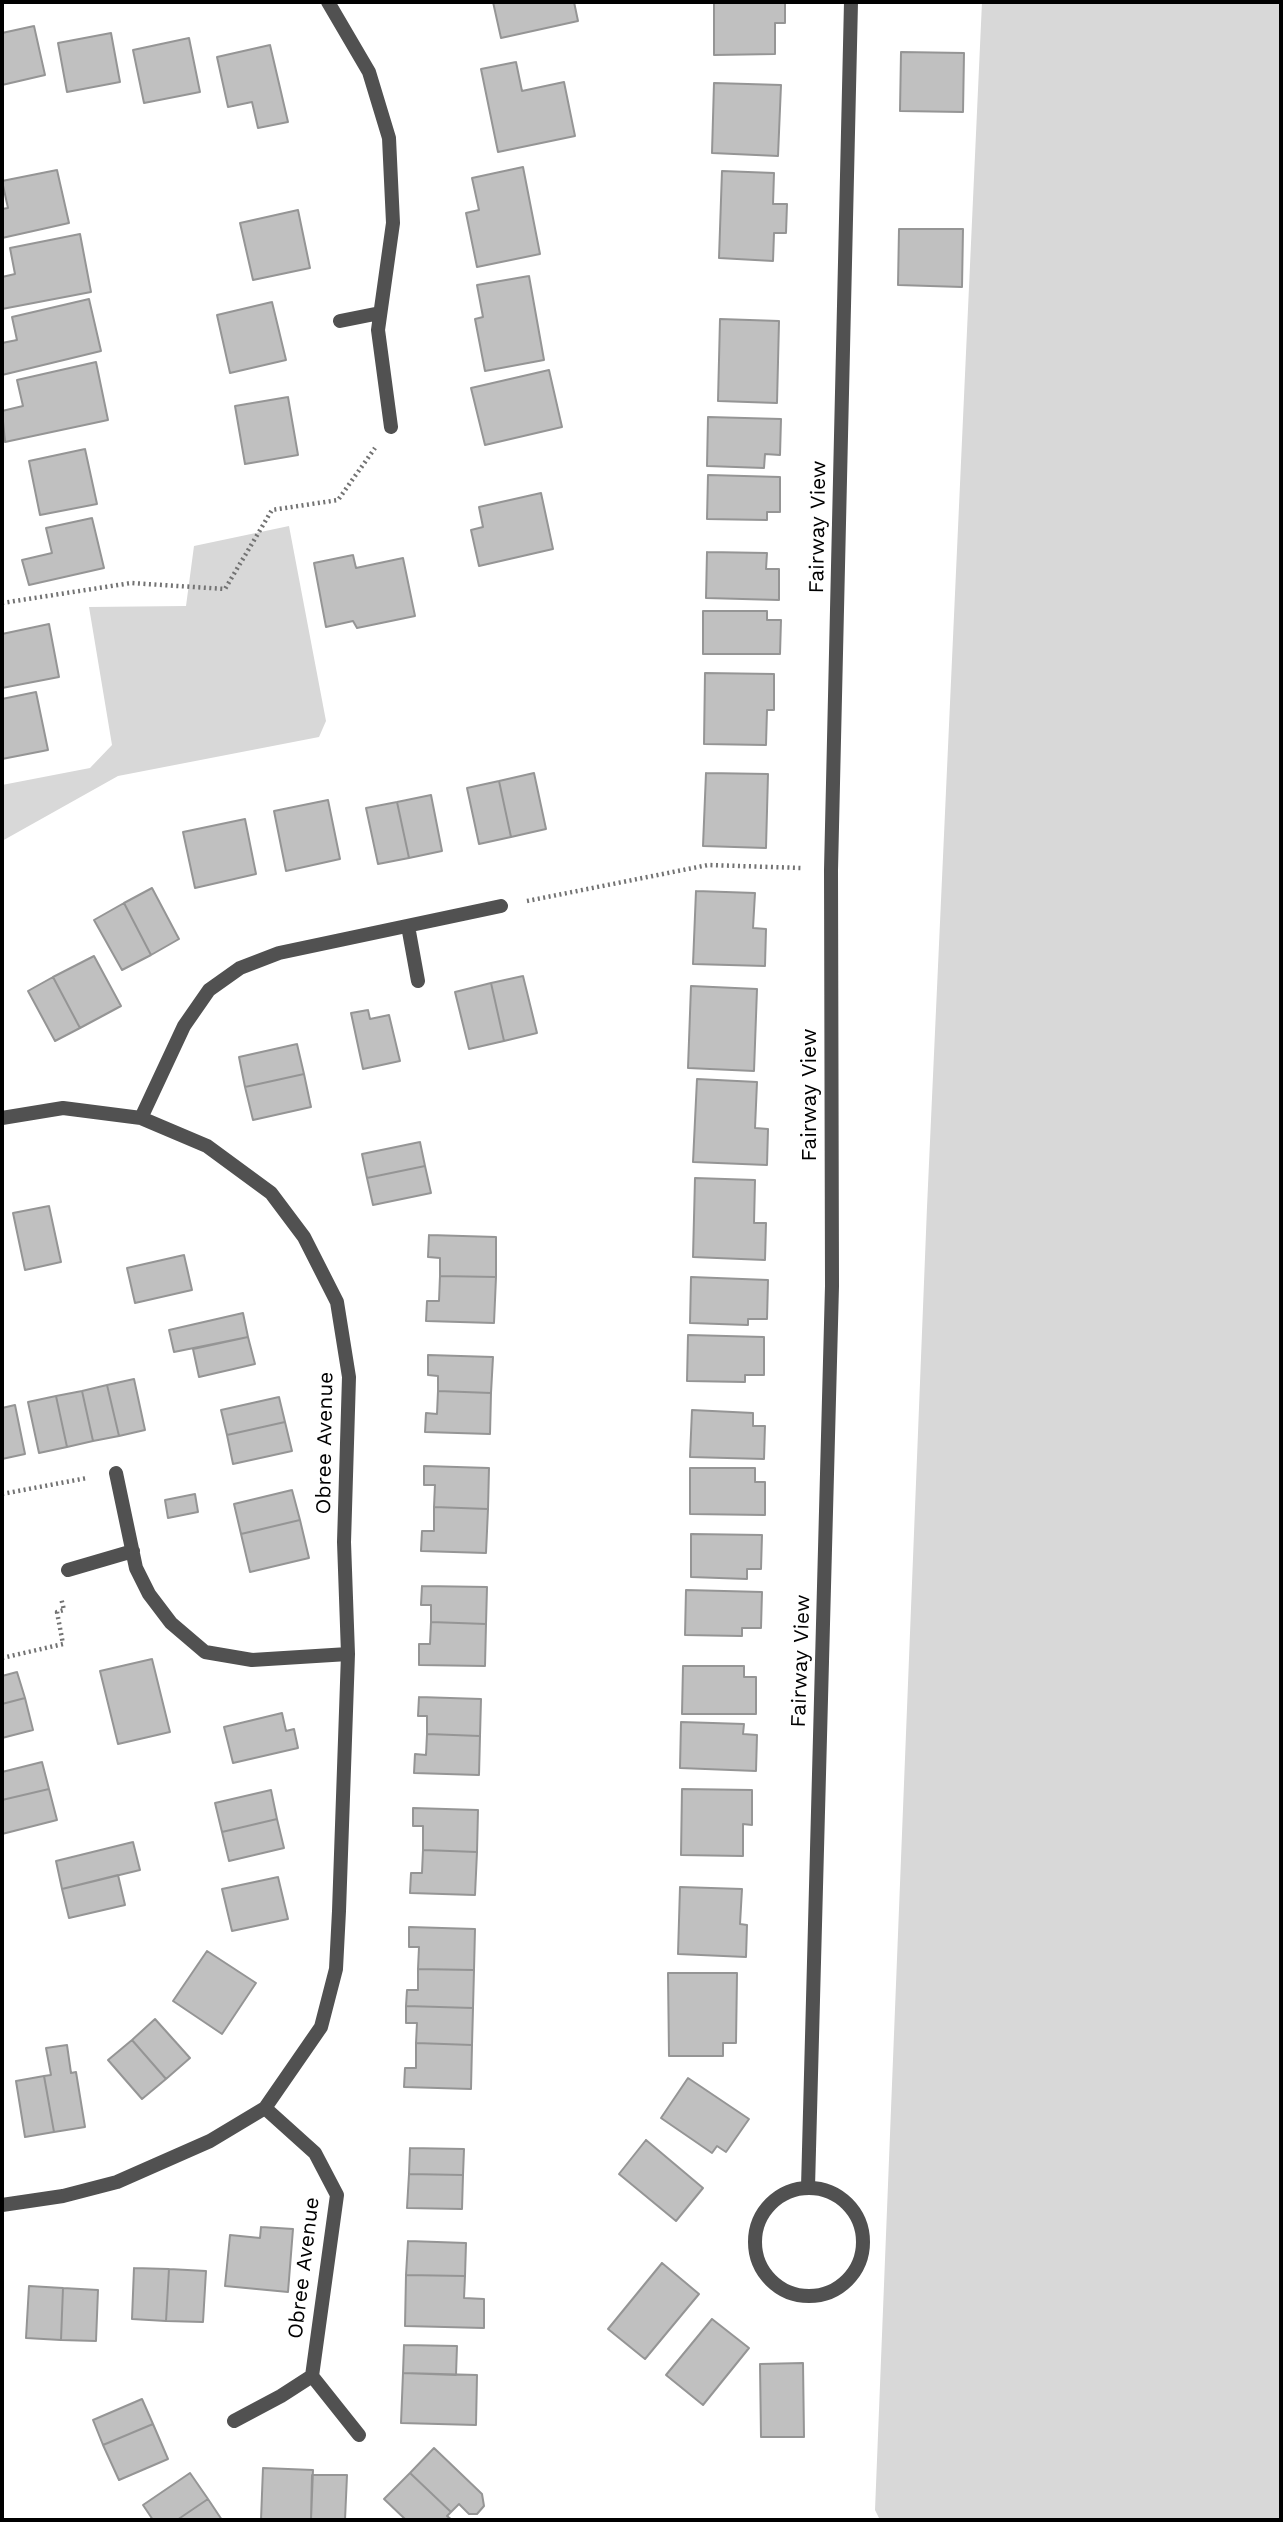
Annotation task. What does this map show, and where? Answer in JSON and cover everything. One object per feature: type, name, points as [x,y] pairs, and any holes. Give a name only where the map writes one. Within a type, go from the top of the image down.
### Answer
[{"type":"street","points":[[328,2],[369,72],[389,138],[393,223],[378,330],[391,427]]},
{"type":"street","name":"Fairway View","points":[[808,2188],[832,1286],[831,870],[852,2]]},
{"type":"street","points":[[340,321],[380,313]]},
{"type":"street","points":[[141,1118],[184,1026],[209,990],[240,968],[279,953],[501,906]]},
{"type":"street","points":[[408,926],[418,981]]},
{"type":"street","name":"Obree Avenue","points":[[2,1118],[62,1108],[141,1118],[207,1146],[271,1193],[304,1237],[337,1302],[349,1377],[344,1542],[348,1654],[336,1969],[321,2027],[265,2108],[210,2141],[117,2182],[63,2196],[2,2205]]},
{"type":"street","points":[[116,1473],[136,1568],[149,1594],[171,1623],[205,1652],[252,1660],[348,1654]]},
{"type":"street","points":[[68,1570],[133,1551]]},
{"type":"street","name":"Obree Avenue","points":[[265,2108],[314,2152],[337,2195],[312,2376]]},
{"type":"street","points":[[808,2188],[825,2190],[841,2198],[853,2210],[862,2226],[864,2244],[861,2261],[853,2276],[839,2288],[823,2295],[806,2297],[789,2293],[764,2273],[757,2257],[755,2241],[758,2225],[777,2198],[808,2188]]},
{"type":"street","points":[[234,2421],[312,2376],[359,2435]]},
{"type":"path","points":[[2,603],[131,583],[225,589],[272,510],[338,500],[391,427]]},
{"type":"path","points":[[501,906],[708,865],[831,870]]},
{"type":"path","points":[[2,1494],[116,1473]]},
{"type":"path","points":[[2,1658],[63,1644],[57,1612],[64,1610],[55,1572],[68,1570]]},
{"type":"shaded area","points":[[982,2],[1281,2],[1281,2520],[880,2520],[875,2510],[927,1207]]},
{"type":"shaded area","points":[[289,526],[326,721],[319,737],[118,776],[2,841],[2,785],[90,768],[112,745],[89,607],[186,606],[194,546]]},
{"type":"building","points":[[493,2],[574,2],[578,21],[501,38]]},
{"type":"building","points":[[714,2],[785,2],[785,23],[775,23],[775,54],[714,55]]},
{"type":"building","points":[[34,26],[45,75],[2,85],[2,33]]},
{"type":"building","points":[[111,33],[120,82],[67,92],[58,43]]},
{"type":"building","points":[[189,38],[200,92],[144,103],[133,50]]},
{"type":"building","points":[[270,45],[288,122],[258,128],[252,102],[228,107],[217,57]]},
{"type":"building","points":[[901,52],[964,53],[963,112],[900,111]]},
{"type":"building","points":[[516,62],[522,91],[564,82],[575,136],[498,152],[481,69]]},
{"type":"building","points":[[714,83],[781,85],[778,156],[712,153]]},
{"type":"building","points":[[523,167],[540,254],[477,267],[466,213],[479,210],[472,178]]},
{"type":"building","points":[[57,170],[69,223],[2,238],[2,209],[8,208],[2,181]]},
{"type":"building","points":[[722,171],[774,173],[773,204],[787,204],[786,233],[774,233],[773,261],[719,258]]},
{"type":"building","points":[[298,210],[310,268],[253,280],[240,223]]},
{"type":"building","points":[[899,229],[963,229],[962,287],[898,285]]},
{"type":"building","points":[[80,234],[91,292],[2,309],[2,277],[15,274],[10,248]]},
{"type":"building","points":[[529,276],[544,360],[485,371],[475,319],[483,317],[477,285]]},
{"type":"building","points":[[89,299],[101,351],[2,375],[2,343],[17,340],[12,317]]},
{"type":"building","points":[[272,302],[286,360],[230,373],[217,315]]},
{"type":"building","points":[[720,319],[779,321],[777,403],[718,401]]},
{"type":"building","points":[[96,362],[108,420],[5,442],[2,411],[23,406],[17,380]]},
{"type":"building","points":[[549,370],[562,427],[485,445],[471,388]]},
{"type":"building","points":[[288,397],[298,455],[245,464],[235,406]]},
{"type":"building","points":[[708,417],[781,419],[780,455],[765,454],[764,468],[707,466]]},
{"type":"building","points":[[85,449],[97,504],[40,515],[29,461]]},
{"type":"building","points":[[708,475],[780,477],[780,512],[767,512],[767,520],[707,519]]},
{"type":"building","points":[[541,493],[553,549],[479,566],[471,530],[483,527],[479,507]]},
{"type":"building","points":[[92,518],[104,568],[29,585],[22,560],[52,553],[46,528]]},
{"type":"building","points":[[707,552],[767,553],[766,569],[779,569],[779,600],[706,598]]},
{"type":"building","points":[[353,555],[356,568],[403,558],[415,616],[357,628],[353,621],[326,627],[314,563]]},
{"type":"building","points":[[703,611],[767,611],[767,620],[781,620],[780,654],[703,654]]},
{"type":"building","points":[[49,624],[59,677],[2,688],[2,634]]},
{"type":"building","points":[[705,673],[774,674],[774,710],[767,710],[766,745],[704,744]]},
{"type":"building","points":[[36,692],[48,750],[2,759],[2,699]]},
{"type":"building","points":[[534,773],[546,829],[511,837],[499,781]]},
{"type":"building","points":[[706,773],[768,774],[766,848],[703,846]]},
{"type":"building","points":[[499,781],[511,837],[479,844],[467,788]]},
{"type":"building","points":[[431,795],[442,851],[409,858],[397,802]]},
{"type":"building","points":[[328,800],[340,859],[286,871],[274,811]]},
{"type":"building","points":[[397,802],[409,858],[378,864],[366,808]]},
{"type":"building","points":[[245,819],[256,874],[195,888],[183,832]]},
{"type":"building","points":[[152,888],[179,939],[151,955],[124,903]]},
{"type":"building","points":[[696,891],[755,893],[753,928],[766,929],[765,966],[693,964]]},
{"type":"building","points":[[124,903],[151,955],[122,970],[94,920]]},
{"type":"building","points":[[94,956],[121,1006],[80,1028],[53,977]]},
{"type":"building","points":[[523,976],[537,1033],[504,1041],[491,983]]},
{"type":"building","points":[[53,977],[80,1028],[55,1041],[28,991]]},
{"type":"building","points":[[491,983],[504,1041],[469,1049],[455,992]]},
{"type":"building","points":[[691,986],[757,989],[754,1071],[688,1068]]},
{"type":"building","points":[[368,1010],[370,1019],[389,1015],[400,1061],[363,1069],[351,1013]]},
{"type":"building","points":[[297,1044],[304,1074],[245,1087],[239,1057]]},
{"type":"building","points":[[304,1074],[311,1107],[253,1120],[245,1087]]},
{"type":"building","points":[[697,1079],[757,1082],[755,1128],[768,1129],[767,1165],[693,1162]]},
{"type":"building","points":[[420,1142],[425,1166],[367,1178],[362,1154]]},
{"type":"building","points":[[425,1166],[431,1193],[373,1205],[367,1178]]},
{"type":"building","points":[[695,1178],[755,1180],[754,1223],[766,1223],[765,1260],[693,1257]]},
{"type":"building","points":[[49,1206],[61,1262],[25,1270],[13,1213]]},
{"type":"building","points":[[429,1235],[496,1237],[496,1277],[440,1276],[440,1258],[428,1257]]},
{"type":"building","points":[[184,1255],[192,1290],[135,1303],[127,1268]]},
{"type":"building","points":[[440,1276],[496,1277],[494,1323],[426,1321],[427,1301],[439,1301]]},
{"type":"building","points":[[691,1277],[768,1280],[767,1319],[748,1319],[748,1325],[690,1323]]},
{"type":"building","points":[[243,1313],[248,1337],[174,1352],[169,1330]]},
{"type":"building","points":[[688,1335],[764,1337],[764,1375],[745,1375],[745,1382],[687,1381]]},
{"type":"building","points":[[248,1337],[255,1364],[199,1377],[193,1349]]},
{"type":"building","points":[[428,1355],[493,1357],[491,1393],[438,1391],[438,1376],[428,1375]]},
{"type":"building","points":[[134,1379],[145,1430],[119,1436],[107,1385]]},
{"type":"building","points":[[107,1385],[119,1436],[93,1441],[82,1391]]},
{"type":"building","points":[[82,1391],[93,1441],[67,1447],[56,1396]]},
{"type":"building","points":[[438,1391],[491,1393],[490,1434],[425,1432],[426,1413],[437,1414]]},
{"type":"building","points":[[56,1396],[67,1447],[39,1453],[28,1402]]},
{"type":"building","points":[[279,1397],[285,1422],[227,1435],[221,1410]]},
{"type":"building","points":[[15,1405],[25,1454],[2,1459],[2,1408]]},
{"type":"building","points":[[692,1410],[753,1413],[753,1426],[765,1426],[764,1459],[690,1457]]},
{"type":"building","points":[[285,1422],[292,1451],[233,1464],[227,1435]]},
{"type":"building","points":[[424,1466],[489,1468],[488,1509],[434,1507],[435,1485],[424,1485]]},
{"type":"building","points":[[690,1468],[755,1468],[755,1482],[765,1482],[765,1515],[690,1514]]},
{"type":"building","points":[[292,1490],[300,1520],[241,1534],[234,1504]]},
{"type":"building","points":[[195,1494],[198,1512],[168,1518],[165,1500]]},
{"type":"building","points":[[434,1507],[488,1509],[486,1553],[421,1551],[422,1531],[434,1531]]},
{"type":"building","points":[[300,1520],[309,1558],[250,1572],[241,1534]]},
{"type":"building","points":[[691,1534],[762,1535],[761,1569],[747,1569],[747,1579],[691,1577]]},
{"type":"building","points":[[422,1586],[487,1587],[486,1624],[431,1622],[431,1605],[421,1605]]},
{"type":"building","points":[[686,1590],[762,1592],[761,1628],[742,1628],[742,1636],[685,1635]]},
{"type":"building","points":[[431,1622],[486,1624],[485,1666],[419,1665],[419,1644],[430,1644]]},
{"type":"building","points":[[152,1659],[170,1732],[118,1744],[100,1671]]},
{"type":"building","points":[[683,1666],[744,1666],[744,1677],[756,1677],[756,1714],[682,1714]]},
{"type":"building","points":[[17,1672],[25,1698],[2,1704],[2,1676]]},
{"type":"building","points":[[419,1697],[481,1699],[480,1736],[427,1734],[427,1716],[418,1716]]},
{"type":"building","points":[[25,1698],[33,1730],[2,1738],[2,1704]]},
{"type":"building","points":[[282,1713],[286,1731],[294,1729],[298,1748],[233,1763],[224,1727]]},
{"type":"building","points":[[681,1722],[744,1724],[743,1734],[757,1735],[756,1771],[680,1768]]},
{"type":"building","points":[[427,1734],[480,1736],[479,1775],[414,1773],[415,1754],[426,1755]]},
{"type":"building","points":[[42,1762],[49,1789],[2,1800],[2,1772]]},
{"type":"building","points":[[49,1789],[57,1820],[2,1834],[2,1800]]},
{"type":"building","points":[[682,1789],[752,1790],[752,1825],[743,1824],[743,1856],[681,1855]]},
{"type":"building","points":[[271,1790],[277,1819],[222,1832],[215,1803]]},
{"type":"building","points":[[413,1808],[478,1810],[477,1852],[423,1850],[423,1826],[413,1826]]},
{"type":"building","points":[[277,1819],[284,1848],[229,1861],[222,1832]]},
{"type":"building","points":[[133,1842],[140,1870],[62,1889],[56,1861]]},
{"type":"building","points":[[423,1850],[477,1852],[475,1895],[410,1893],[411,1873],[422,1873]]},
{"type":"building","points":[[118,1875],[125,1905],[69,1918],[62,1889]]},
{"type":"building","points":[[278,1877],[288,1919],[232,1931],[222,1889]]},
{"type":"building","points":[[680,1887],[742,1889],[740,1924],[747,1925],[746,1957],[678,1954]]},
{"type":"building","points":[[409,1927],[475,1929],[474,1970],[418,1969],[419,1947],[409,1947]]},
{"type":"building","points":[[207,1951],[256,1983],[222,2034],[173,2001]]},
{"type":"building","points":[[418,1969],[474,1970],[473,2008],[406,2006],[407,1990],[418,1990]]},
{"type":"building","points":[[668,1973],[737,1973],[736,2043],[723,2043],[723,2056],[669,2056]]},
{"type":"building","points":[[406,2006],[473,2008],[472,2045],[416,2043],[417,2023],[406,2023]]},
{"type":"building","points":[[155,2019],[190,2058],[166,2079],[132,2040]]},
{"type":"building","points":[[132,2040],[166,2079],[142,2099],[108,2060]]},
{"type":"building","points":[[416,2043],[472,2045],[471,2089],[404,2087],[405,2068],[416,2068]]},
{"type":"building","points":[[67,2045],[71,2073],[76,2072],[85,2127],[54,2132],[44,2076],[51,2075],[46,2048]]},
{"type":"building","points":[[44,2076],[54,2132],[25,2137],[16,2081]]},
{"type":"building","points":[[688,2078],[749,2119],[726,2152],[717,2146],[712,2153],[661,2118]]},
{"type":"building","points":[[646,2140],[703,2188],[676,2221],[619,2174]]},
{"type":"building","points":[[410,2148],[464,2149],[463,2175],[409,2174]]},
{"type":"building","points":[[409,2174],[463,2175],[462,2209],[407,2208]]},
{"type":"building","points":[[261,2227],[293,2229],[288,2292],[225,2286],[230,2235],[260,2238]]},
{"type":"building","points":[[408,2241],[466,2243],[465,2276],[406,2275]]},
{"type":"building","points":[[662,2263],[699,2294],[645,2359],[608,2329]]},
{"type":"building","points":[[134,2268],[169,2269],[166,2321],[132,2319]]},
{"type":"building","points":[[169,2269],[206,2271],[203,2322],[166,2321]]},
{"type":"building","points":[[406,2275],[465,2276],[464,2298],[484,2299],[484,2328],[405,2326]]},
{"type":"building","points":[[29,2286],[63,2288],[61,2340],[26,2338]]},
{"type":"building","points":[[63,2288],[98,2290],[96,2341],[61,2340]]},
{"type":"building","points":[[712,2319],[749,2348],[703,2405],[666,2375]]},
{"type":"building","points":[[404,2345],[457,2346],[456,2375],[403,2373]]},
{"type":"building","points":[[803,2363],[804,2437],[761,2437],[760,2364]]},
{"type":"building","points":[[403,2373],[477,2375],[476,2425],[401,2423]]},
{"type":"building","points":[[142,2399],[153,2424],[103,2445],[93,2420]]},
{"type":"building","points":[[153,2424],[168,2459],[119,2480],[103,2445]]},
{"type":"building","points":[[434,2448],[482,2494],[484,2506],[477,2514],[469,2514],[459,2504],[451,2512],[410,2473]]},
{"type":"building","points":[[263,2468],[313,2470],[311,2520],[261,2520]]},
{"type":"building","points":[[190,2473],[208,2499],[177,2520],[153,2520],[143,2505]]},
{"type":"building","points":[[410,2473],[451,2512],[447,2516],[452,2520],[406,2520],[384,2499]]},
{"type":"building","points":[[312,2475],[347,2475],[345,2520],[311,2520]]},
{"type":"building","points":[[208,2499],[222,2520],[177,2520]]}]
